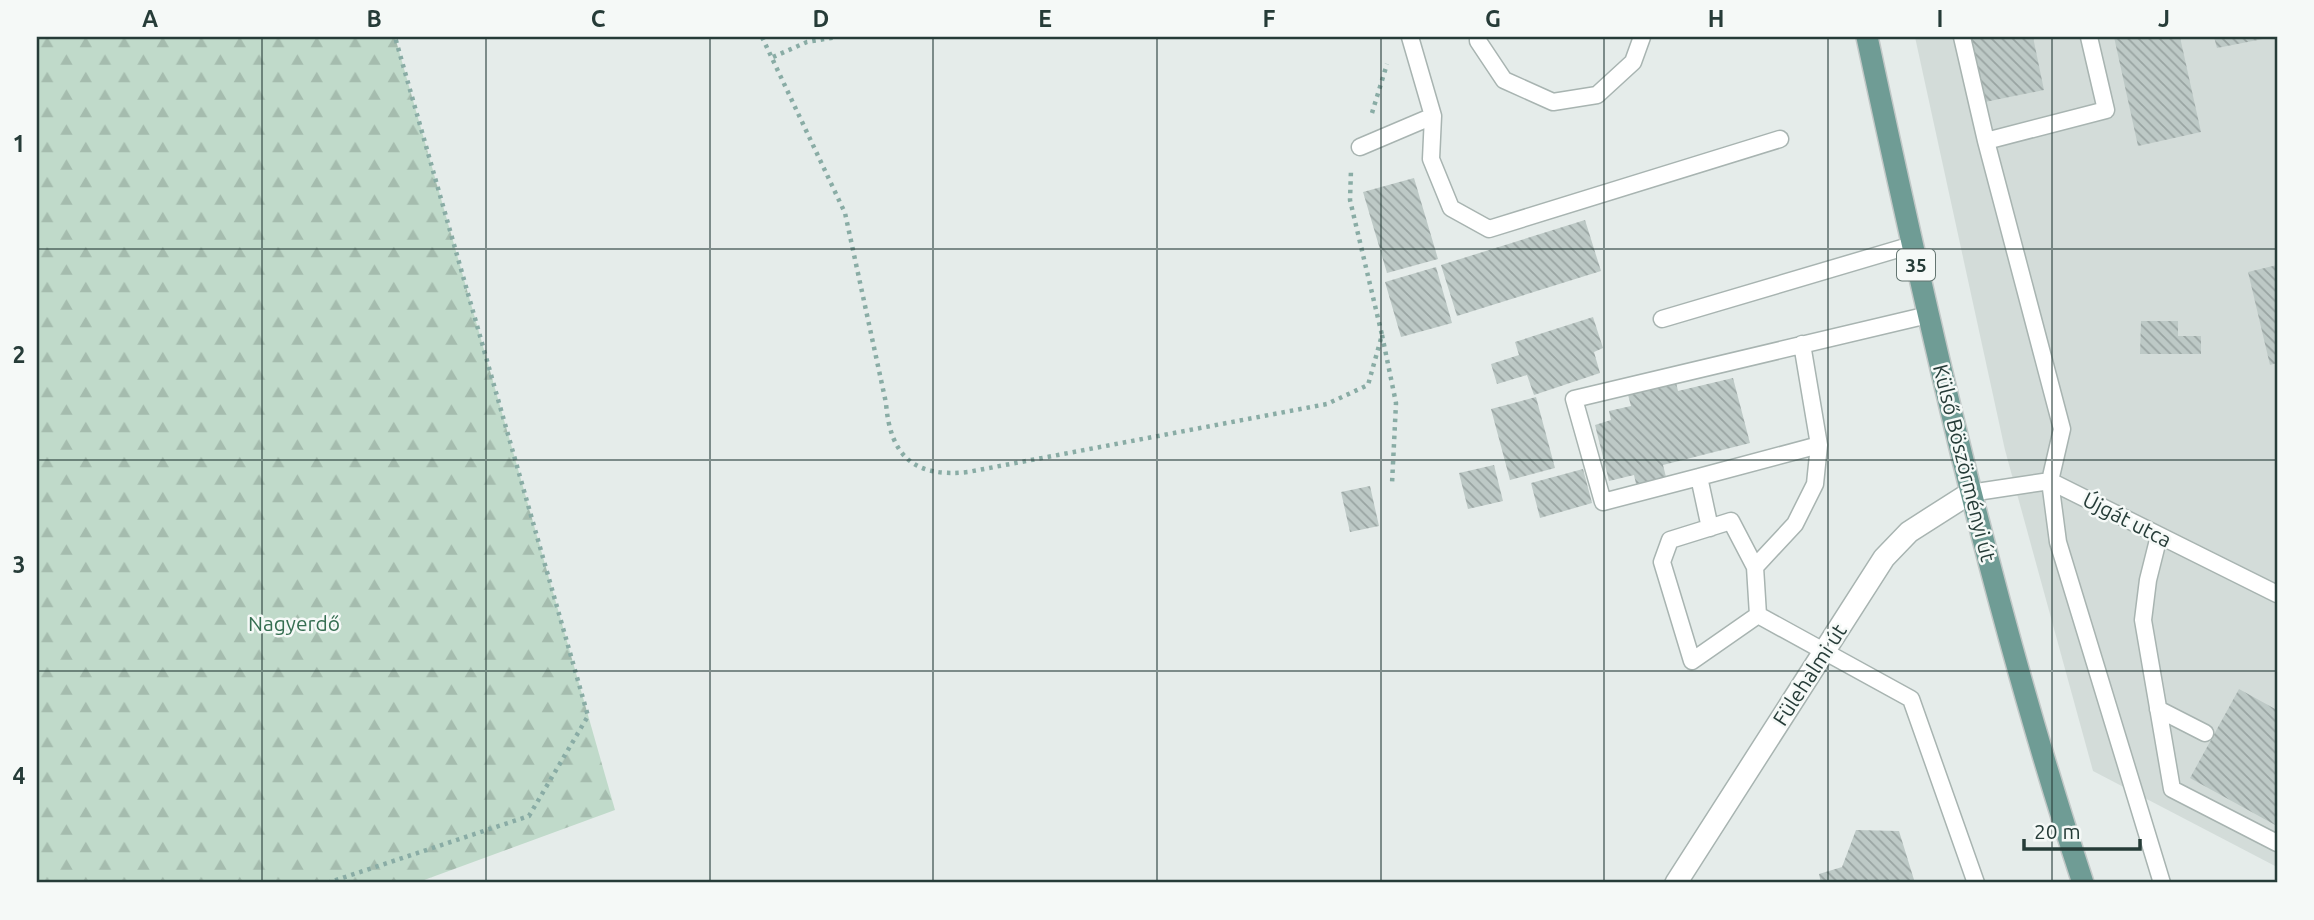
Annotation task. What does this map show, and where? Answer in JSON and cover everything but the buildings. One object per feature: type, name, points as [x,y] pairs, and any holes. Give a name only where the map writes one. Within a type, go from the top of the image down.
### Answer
[{"type":"main road","name":"Külső Böszörményi út","points":[[1867,37],[1970,493],[2032,718],[2083,883]]},
{"type":"street","name":"Fülehalmi út","points":[[1680,882],[1884,558],[1909,532],[1970,493]]},
{"type":"lane","points":[[1410,37],[1433,116],[1431,159],[1451,208],[1489,229],[1780,139]]},
{"type":"lane","points":[[1478,37],[1504,80],[1553,102],[1597,95],[1633,62],[1642,37]]},
{"type":"lane","points":[[1962,37],[1986,141],[2062,429],[2050,481],[2058,542],[2162,883]]},
{"type":"lane","points":[[1986,141],[2106,110],[2089,37]]},
{"type":"lane","points":[[1360,147],[1433,116]]},
{"type":"lane","points":[[1662,319],[1912,245]]},
{"type":"lane","points":[[1819,445],[1603,502],[1574,399],[1928,315]]},
{"type":"lane","points":[[1755,567],[1795,524],[1815,484],[1819,445],[1802,344]]},
{"type":"lane","points":[[1699,477],[1710,528]]},
{"type":"lane","points":[[1970,493],[2050,481]]},
{"type":"lane","name":"Újgát utca","points":[[2050,481],[2277,594]]},
{"type":"lane","points":[[1731,521],[1755,567],[1758,615],[1692,661],[1662,562],[1670,540],[1731,521]]},
{"type":"lane","points":[[2158,536],[2148,580],[2143,620],[2172,789],[2277,844]]},
{"type":"lane","points":[[1758,615],[1911,699],[1976,883]]},
{"type":"lane","points":[[2158,709],[2205,733]]},
{"type":"path","points":[[327,883],[530,816],[588,716],[395,37]]},
{"type":"path","points":[[762,37],[845,213],[886,403],[888,424],[895,447],[919,468],[943,475],[968,472],[1327,404],[1368,385],[1382,335]]},
{"type":"path","points":[[772,57],[807,42],[837,37]]},
{"type":"path","points":[[1388,61],[1351,169],[1350,200],[1396,403],[1392,484]]},
{"type":"shaded area","points":[[1915,37],[2277,37],[2277,867],[2093,771],[2005,450]]},
{"type":"green space","name":"Nagyerdő","points":[[37,37],[395,37],[615,810],[416,883],[37,883]]}]
